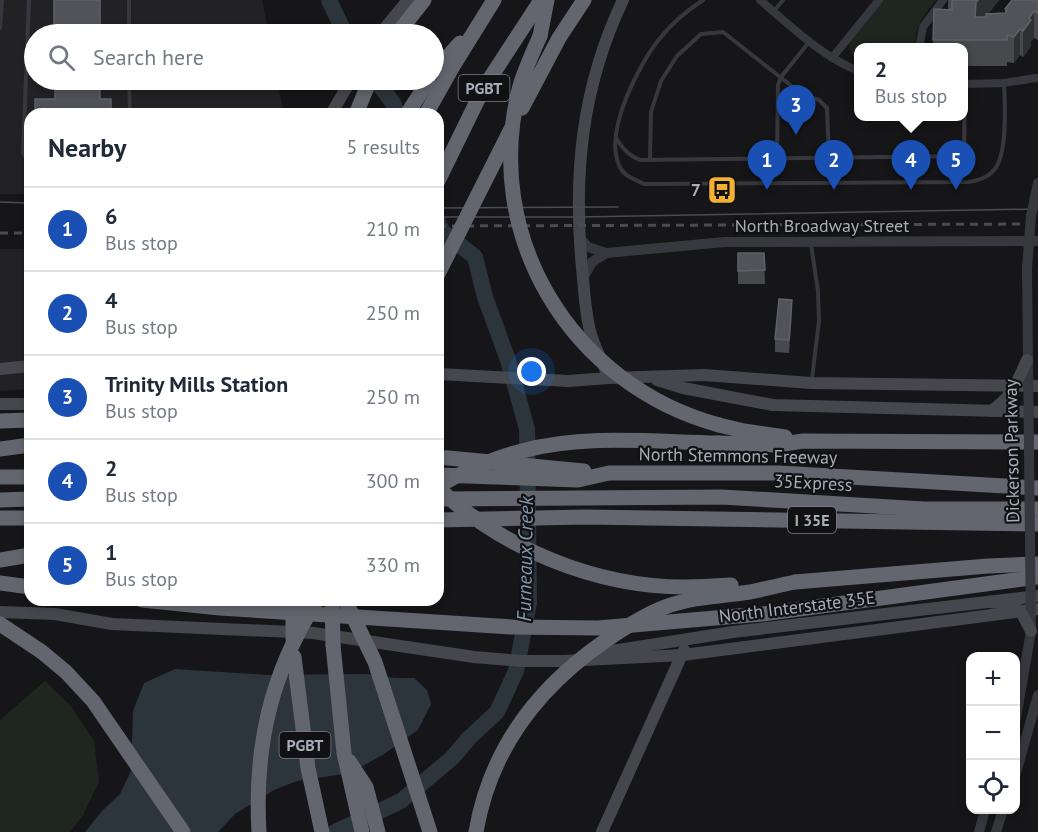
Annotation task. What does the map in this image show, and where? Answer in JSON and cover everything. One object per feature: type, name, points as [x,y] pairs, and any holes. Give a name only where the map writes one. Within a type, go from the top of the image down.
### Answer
[{"type":"highway","points":[[405,24],[424,0]]},
{"type":"highway","name":"PGBT","points":[[444,83],[494,0]]},
{"type":"highway","name":"PGBT","points":[[444,169],[483,89],[541,0]]},
{"type":"highway","points":[[547,0],[540,36],[520,87],[515,115],[512,164],[521,233],[527,251],[553,304],[585,345],[604,364],[636,388],[665,405],[691,417],[719,425],[802,441]]},
{"type":"highway","points":[[444,262],[541,70],[584,0]]},
{"type":"highway","points":[[444,59],[477,26]]},
{"type":"highway","points":[[358,108],[366,90]]},
{"type":"highway","points":[[411,108],[423,90]]},
{"type":"highway","name":"PGBT","points":[[429,108],[440,90]]},
{"type":"highway","points":[[0,421],[24,420]]},
{"type":"highway","points":[[444,483],[463,472],[502,456],[548,445],[618,441],[777,445],[802,441],[1038,442]]},
{"type":"highway","points":[[0,449],[24,446]]},
{"type":"highway","points":[[444,458],[577,475]]},
{"type":"highway","name":"North Stemmons Freeway","points":[[577,475],[779,473],[1038,488]]},
{"type":"highway","points":[[444,475],[577,475]]},
{"type":"highway","points":[[0,477],[24,477]]},
{"type":"highway","points":[[444,492],[468,514],[545,557],[593,573],[654,585],[684,587],[795,582],[1038,564]]},
{"type":"highway","name":"35Express","points":[[444,500],[722,497],[924,509],[1038,509]]},
{"type":"highway","points":[[0,500],[24,499]]},
{"type":"highway","name":"I 35E","points":[[444,520],[586,517],[1038,524]]},
{"type":"highway","points":[[0,518],[24,518]]},
{"type":"highway","points":[[0,560],[24,556]]},
{"type":"highway","points":[[194,606],[512,627],[598,628],[762,614],[1038,577]]},
{"type":"highway","points":[[476,832],[492,776],[511,737],[544,692],[575,663],[632,623],[666,606],[795,582]]},
{"type":"highway","points":[[0,583],[24,586]]},
{"type":"highway","name":"PGBT","points":[[292,606],[294,657],[300,714],[308,768],[322,832]]},
{"type":"highway","points":[[259,832],[257,803],[259,761],[271,699],[290,649],[314,606]]},
{"type":"highway","name":"PGBT","points":[[332,606],[336,680],[344,753],[362,832]]},
{"type":"highway","points":[[348,606],[375,662],[430,832]]},
{"type":"highway","points":[[0,624],[42,652],[66,672],[93,700],[183,832]]},
{"type":"highway","points":[[344,753],[366,787],[378,832]]},
{"type":"main road","points":[[388,24],[408,0]]},
{"type":"main road","points":[[609,378],[590,331],[579,237],[578,184],[585,117],[602,51],[623,0]]},
{"type":"main road","points":[[335,108],[345,90]]},
{"type":"main road","points":[[991,411],[1004,402],[1027,360]]},
{"type":"main road","points":[[0,369],[24,367]]},
{"type":"main road","points":[[444,374],[568,381],[704,375],[811,383],[1038,386]]},
{"type":"main road","points":[[648,377],[683,388],[773,405],[1033,412]]},
{"type":"main road","points":[[0,404],[24,404]]},
{"type":"main road","name":"North Interstate 35E","points":[[562,662],[685,639],[1034,596]]},
{"type":"main road","points":[[988,602],[1013,604],[1023,614],[1031,631]]},
{"type":"main road","name":"North Interstate 35E","points":[[0,612],[55,614],[112,624],[313,633],[474,657],[522,662],[562,662],[683,655],[1038,609]]},
{"type":"main road","points":[[602,832],[683,655],[685,639]]},
{"type":"street","points":[[760,0],[832,58],[854,69]]},
{"type":"street","points":[[832,58],[879,0]]},
{"type":"street","points":[[920,43],[923,27],[943,0]]},
{"type":"street","points":[[968,84],[1036,78]]},
{"type":"street","name":"Dickerson Parkway","points":[[1018,706],[1031,631],[1034,596],[1033,412],[1027,360],[1027,268],[1031,216],[1038,183]]},
{"type":"street","points":[[579,237],[588,247],[606,253]]},
{"type":"street","name":"North Broadway Street","points":[[606,253],[725,242],[1038,241]]},
{"type":"street","points":[[583,278],[592,262],[606,253]]},
{"type":"street","points":[[1020,760],[1038,695]]},
{"type":"street","points":[[979,832],[984,814]]},
{"type":"street","points":[[996,832],[1002,814]]},
{"type":"lane","points":[[0,28],[2,0]]},
{"type":"lane","points":[[28,24],[29,0]]},
{"type":"lane","points":[[129,0],[129,24]]},
{"type":"lane","points":[[703,0],[661,36],[642,64],[627,96],[616,138],[616,155],[619,167],[628,177],[644,184],[969,182],[984,178],[996,169],[1002,154],[1004,82]]},
{"type":"lane","points":[[774,11],[783,0]]},
{"type":"lane","points":[[650,160],[651,112],[660,81],[678,56],[700,34],[723,32],[803,95],[819,100],[827,108],[829,158]]},
{"type":"lane","points":[[777,158],[778,85],[781,77],[809,41]]},
{"type":"lane","points":[[25,90],[25,108]]},
{"type":"lane","points":[[129,90],[130,108]]},
{"type":"lane","points":[[616,138],[623,149],[640,160],[964,156],[964,121]]},
{"type":"lane","points":[[24,128],[24,154]]},
{"type":"lane","points":[[811,243],[818,291],[819,321],[811,383]]},
{"type":"shaded area","points":[[0,0],[262,0],[267,24],[24,24],[24,90],[279,90],[283,108],[24,108],[24,194],[0,194]]},
{"type":"shaded area","points":[[884,0],[936,0],[920,22],[915,43],[854,43],[854,59],[848,44]]},
{"type":"shaded area","points":[[0,249],[24,249],[24,389],[0,391]]},
{"type":"shaded area","points":[[175,669],[268,675],[367,674],[414,678],[427,690],[431,704],[418,730],[384,754],[350,773],[297,781],[274,790],[235,814],[218,832],[85,832],[120,794],[131,771],[133,711],[144,683]]},
{"type":"shaded area","points":[[45,681],[71,706],[94,741],[99,782],[83,815],[70,832],[0,832],[0,720]]},
{"type":"building","points":[[54,0],[100,0],[100,24],[54,24]]},
{"type":"building","points":[[952,0],[978,0],[975,17],[1005,13],[1007,11],[1005,9],[1012,0],[1038,0],[1038,13],[1034,11],[1023,31],[1020,29],[1014,37],[1007,35],[1007,40],[933,40],[934,9],[952,10]]},
{"type":"building","points":[[55,90],[100,90],[100,99],[111,99],[111,108],[35,108],[35,99],[55,99]]},
{"type":"building","points":[[738,253],[764,253],[765,270],[738,271]]},
{"type":"building","points":[[779,299],[792,300],[789,340],[775,339]]},
{"type":"waterway","name":"Furneaux Creek","points":[[329,0],[340,24]]},
{"type":"waterway","name":"Furneaux Creek","points":[[383,90],[395,108]]},
{"type":"waterway","name":"Furneaux Creek","points":[[335,832],[401,801],[452,758],[469,738],[497,712],[516,671],[529,603],[527,429],[508,360],[485,297],[475,257],[444,233]]},
{"type":"tram line","points":[[0,202],[24,203]]},
{"type":"tram line","points":[[444,208],[618,207]]},
{"type":"tram line","points":[[444,217],[578,217],[1038,209]]},
{"type":"railway","points":[[444,226],[1038,224]]},
{"type":"railway","points":[[0,233],[24,233]]},
{"type":"place","name":"Trinity Mills Station","points":[[796,135]]},
{"type":"place","name":"7","points":[[722,190]]},
{"type":"place","name":"6","points":[[767,190]]},
{"type":"place","name":"4","points":[[834,190]]},
{"type":"place","name":"2","points":[[911,190]]},
{"type":"place","name":"1","points":[[956,190]]}]
